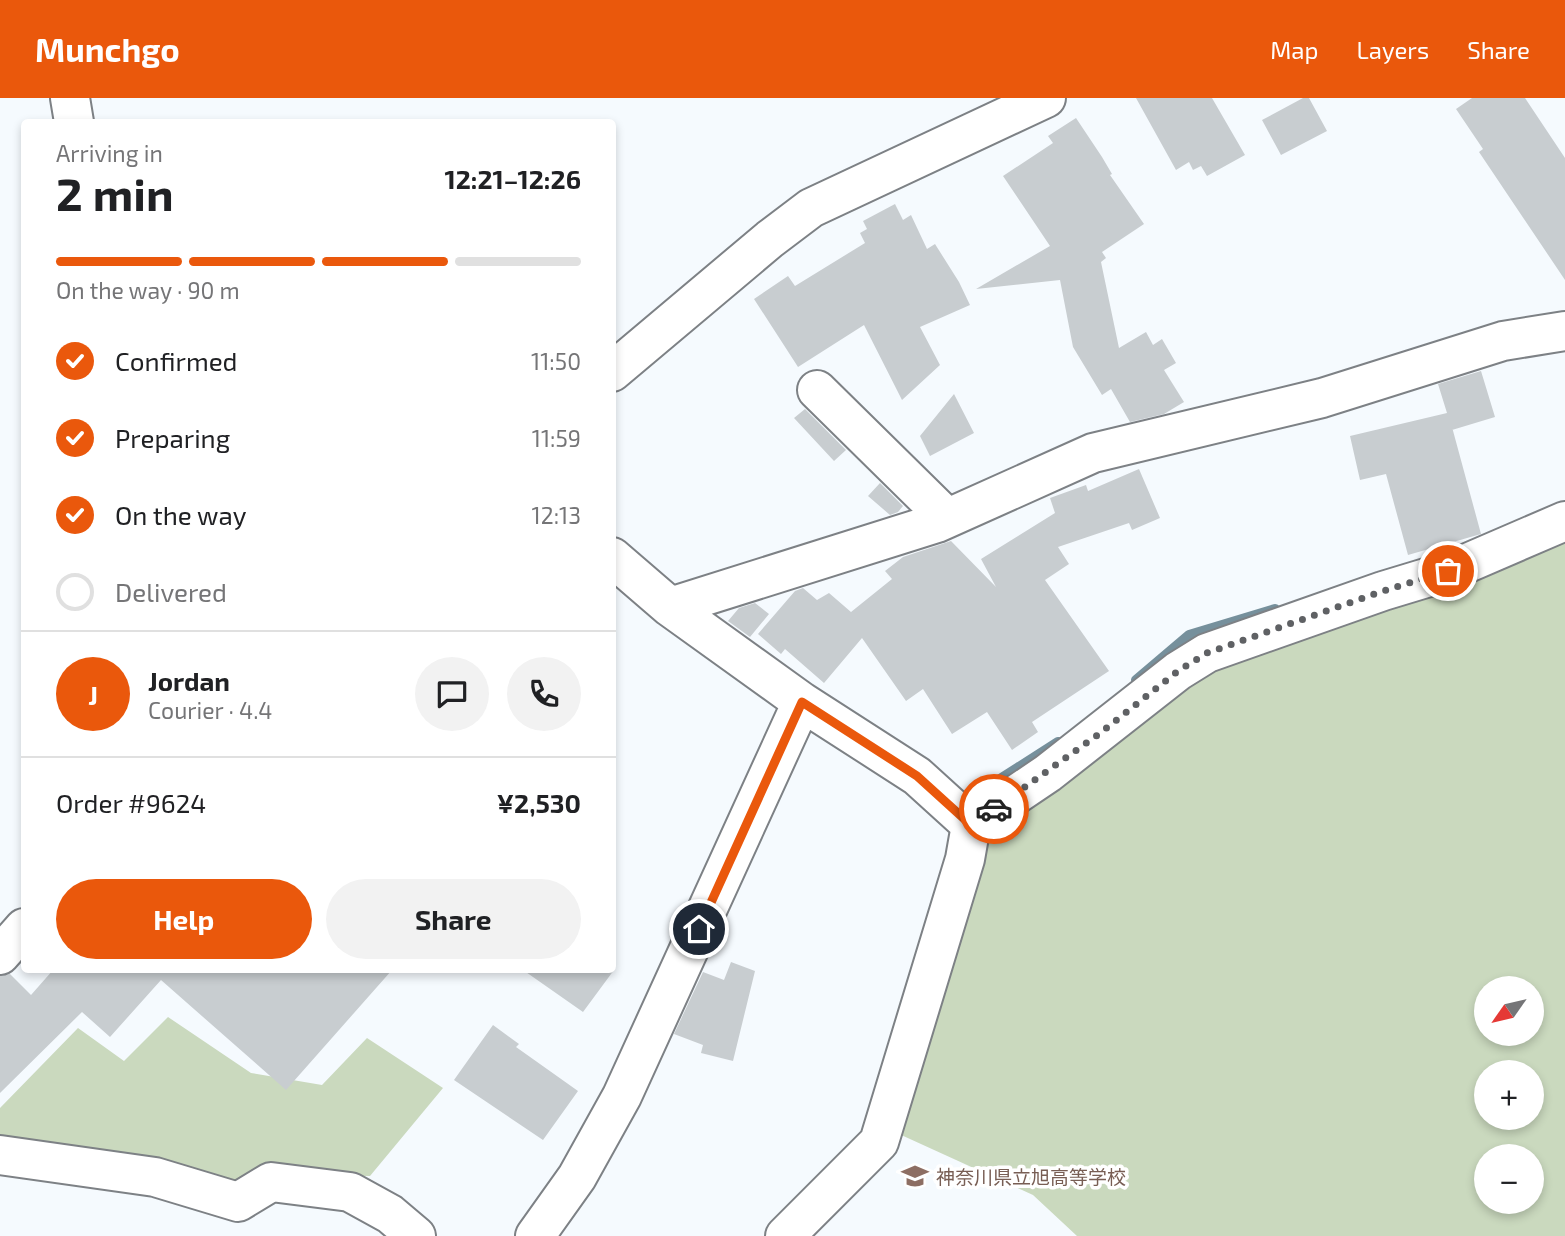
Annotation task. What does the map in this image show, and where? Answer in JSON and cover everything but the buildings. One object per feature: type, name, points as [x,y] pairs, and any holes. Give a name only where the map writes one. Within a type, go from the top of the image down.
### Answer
[{"type":"street","points":[[70,98],[74,119]]},
{"type":"street","points":[[616,369],[769,239],[811,208],[1046,98]]},
{"type":"street","points":[[670,607],[947,518],[1093,453],[1322,398],[1503,341],[1565,331]]},
{"type":"street","points":[[817,390],[947,518]]},
{"type":"street","points":[[785,1236],[879,1142],[965,859],[971,825],[1048,773],[1178,671],[1207,653],[1448,571],[1565,522]]},
{"type":"street","points":[[616,560],[670,607],[802,702],[917,776],[971,825]]},
{"type":"street","points":[[535,1236],[577,1177],[622,1096],[802,702]]},
{"type":"street","points":[[0,955],[21,931]]},
{"type":"street","points":[[0,1155],[155,1177],[239,1202],[271,1182],[350,1192],[390,1214],[416,1236]]},
{"type":"green space","points":[[1565,538],[1565,1236],[1077,1236],[1033,1195],[899,1134],[985,831],[1177,678]]},
{"type":"green space","points":[[168,1017],[251,1073],[322,1085],[367,1038],[443,1088],[370,1176],[283,1175],[236,1194],[0,1149],[0,1108],[78,1028],[124,1061]]},
{"type":"waterway","points":[[1136,680],[1189,635],[1275,609]]},
{"type":"waterway","points":[[975,795],[1058,742]]},
{"type":"way so far","points":[[994,809],[1048,773],[1178,671],[1207,653],[1448,571]]},
{"type":"place","name":"神奈川県立旭高等学校","points":[[915,1176]]},
{"type":"route","points":[[699,929],[802,702],[917,776],[971,825],[994,809]]}]
